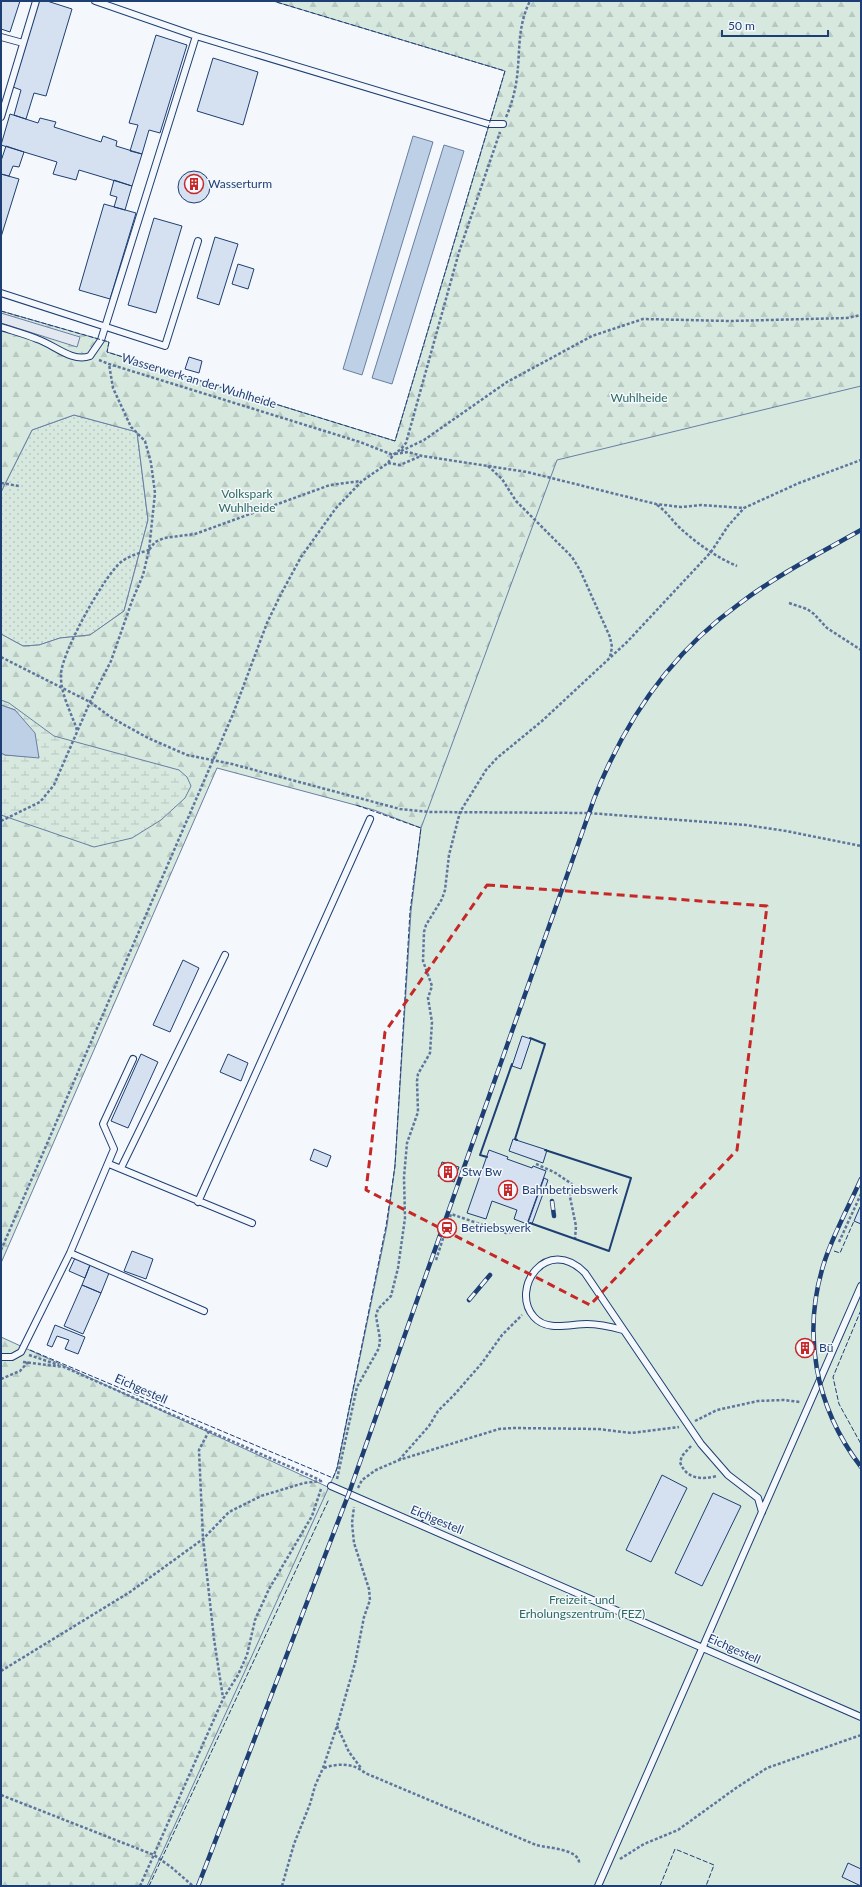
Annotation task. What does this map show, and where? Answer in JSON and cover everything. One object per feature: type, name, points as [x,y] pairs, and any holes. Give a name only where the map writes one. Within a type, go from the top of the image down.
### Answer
[{"type":"lane","points":[[1,117],[36,1]]},
{"type":"lane","points":[[95,1],[196,36],[488,124],[503,124]]},
{"type":"lane","points":[[1,327],[39,339],[59,351],[81,357],[90,356],[102,340],[196,36]]},
{"type":"lane","points":[[1,37],[24,43]]},
{"type":"lane","points":[[1,293],[106,325],[165,346],[198,241]]},
{"type":"lane","points":[[198,1202],[370,819]]},
{"type":"lane","points":[[121,1168],[225,955]]},
{"type":"lane","points":[[1,1357],[12,1358],[21,1352],[70,1253],[109,1164],[114,1149],[104,1124],[133,1059]]},
{"type":"lane","points":[[109,1164],[252,1223]]},
{"type":"lane","points":[[70,1253],[204,1311]]},
{"type":"lane","points":[[623,1330],[586,1324],[552,1326],[543,1324],[535,1318],[529,1310],[527,1293],[528,1283],[533,1272],[544,1262],[554,1260],[562,1260],[577,1265],[584,1273],[689,1425],[701,1444],[728,1475],[758,1498],[761,1505],[762,1514]]},
{"type":"lane","points":[[598,1886],[861,1286]]},
{"type":"lane","name":"Eichgestell","points":[[333,1486],[861,1717]]},
{"type":"path","points":[[1,1250],[233,714],[267,623],[281,594],[318,531],[336,508],[362,481],[388,463],[393,455],[401,449],[409,435],[459,252],[512,101],[516,83],[520,27],[530,1]]},
{"type":"path","points":[[393,455],[424,440],[514,378],[592,336],[643,319],[730,321],[847,318],[861,315]]},
{"type":"path","name":"Wasserwerk an der Wuhlheide","points":[[90,356],[109,364],[360,442],[393,455]]},
{"type":"path","points":[[1,821],[40,802],[54,785],[90,702],[111,661],[132,600],[143,575],[149,550],[155,493],[151,463],[145,441],[131,427],[113,388],[109,364]]},
{"type":"path","points":[[393,455],[408,452],[422,456],[487,465],[554,478],[656,504],[681,507],[701,505],[744,508]]},
{"type":"path","points":[[388,463],[400,465],[422,456]]},
{"type":"path","points":[[333,1486],[357,1387],[379,1348],[380,1339],[376,1316],[378,1309],[391,1296],[398,1268],[405,1218],[404,1177],[407,1143],[418,1112],[418,1074],[430,1053],[432,1013],[428,998],[432,986],[423,961],[424,932],[426,925],[442,899],[445,890],[450,855],[460,812],[486,770],[497,758],[542,721],[627,642],[711,552],[728,526],[744,508],[799,483],[861,460]]},
{"type":"path","points":[[487,465],[502,479],[516,501],[572,557],[580,570],[610,637],[612,647],[610,657]]},
{"type":"path","points":[[78,730],[61,687],[63,660],[68,647],[110,574],[120,563],[128,557],[149,550],[155,542],[164,538],[195,534],[330,485],[362,481]]},
{"type":"path","points":[[1,483],[19,486]]},
{"type":"path","points":[[656,504],[665,511],[679,527],[711,552],[737,566]]},
{"type":"path","points":[[789,604],[807,609],[827,628],[861,650]]},
{"type":"path","points":[[1,657],[90,702],[112,718],[148,738],[187,755],[232,764],[400,809],[460,812],[588,813],[746,825],[786,831],[861,846]]},
{"type":"path","points":[[536,1164],[554,1172],[572,1184],[570,1197],[576,1226],[575,1239]]},
{"type":"path","points":[[839,1242],[861,1194]]},
{"type":"path","points":[[436,1260],[451,1214],[506,1233],[514,1232]]},
{"type":"path","points":[[399,1460],[429,1426],[438,1411],[454,1396],[482,1363],[502,1335],[518,1318],[529,1310]]},
{"type":"path","points":[[21,1352],[64,1367]]},
{"type":"path","name":"Eichgestell","points":[[21,1362],[64,1367],[333,1486]]},
{"type":"path","points":[[1,1379],[20,1372],[28,1362]]},
{"type":"path","points":[[282,1886],[294,1844],[310,1804],[317,1780],[323,1768],[337,1726],[355,1663],[364,1617],[370,1600],[369,1589],[354,1543],[352,1523],[356,1496],[362,1480],[376,1470],[399,1460],[499,1429],[598,1429],[631,1433],[689,1425],[717,1410],[744,1406],[758,1402],[784,1400],[809,1405]]},
{"type":"path","points":[[209,1431],[199,1450],[202,1539],[214,1639],[224,1699]]},
{"type":"path","points":[[701,1444],[693,1445],[688,1448],[682,1456],[680,1462],[686,1473],[694,1478],[728,1475]]},
{"type":"path","points":[[1,1671],[130,1592],[202,1539],[229,1512],[261,1496],[304,1483],[321,1481],[321,1492],[312,1516],[269,1589],[255,1620],[247,1655],[238,1675],[224,1699],[140,1886]]},
{"type":"path","points":[[337,1726],[349,1752],[361,1769],[366,1773],[536,1845],[562,1850],[578,1856],[580,1864]]},
{"type":"path","points":[[607,1868],[644,1844],[689,1824],[736,1788],[767,1768],[861,1735]]},
{"type":"path","points":[[323,1768],[336,1763],[361,1769]]},
{"type":"path","points":[[1,1795],[154,1855],[171,1867],[192,1886]]},
{"type":"highlighted area","points":[[487,885],[767,906],[737,1150],[590,1305],[366,1190],[385,1032]]},
{"type":"green space","points":[[273,1],[861,1],[861,526],[454,1186],[194,1886],[1,1886],[1,1337],[330,1488],[337,1469],[387,1226],[395,1166],[411,911],[421,828],[374,810],[217,768],[1,1263],[1,753],[5,755],[39,757],[15,710],[1,705],[1,634],[23,646],[39,645],[60,638],[90,635],[124,611],[148,520],[137,432],[74,415],[32,430],[1,492],[1,311],[109,342],[107,352],[395,441],[505,71]]},
{"type":"green space","name":"Freizeit- und Erholungszentrum (FEZ)","points":[[861,386],[861,1886],[147,1886],[337,1469],[387,1226],[395,1166],[411,911],[421,828],[557,460]]},
{"type":"green space","points":[[74,415],[137,432],[148,520],[124,611],[90,635],[60,638],[39,645],[23,646],[1,634],[1,492],[32,430]]},
{"type":"green space","points":[[1,700],[9,703],[54,736],[179,770],[187,777],[191,786],[185,798],[161,820],[132,838],[94,847],[1,815],[1,753],[5,755],[39,757],[15,710],[1,705]]},
{"type":"shaded area","points":[[1,313],[80,337],[77,347],[1,323]]},
{"type":"water","points":[[413,136],[433,142],[362,375],[343,369]]},
{"type":"water","points":[[444,145],[464,151],[392,384],[372,378]]},
{"type":"water","points":[[1,705],[15,710],[35,733],[39,758],[5,755],[1,753]]},
{"type":"building","points":[[1,1],[20,1],[10,32],[1,29]]},
{"type":"building","points":[[39,1],[47,1],[72,9],[46,96],[34,93],[26,119],[14,115],[21,90],[13,87]]},
{"type":"building","points":[[156,35],[187,45],[160,133],[149,130],[142,154],[130,151],[138,125],[129,123]]},
{"type":"building","points":[[213,58],[258,72],[243,125],[197,111]]},
{"type":"building","points":[[10,114],[38,123],[40,118],[56,122],[54,127],[101,142],[103,136],[117,141],[116,146],[142,154],[132,186],[79,170],[76,180],[53,174],[57,162],[1,145]]},
{"type":"building","points":[[6,146],[24,152],[19,167],[13,166],[9,176],[1,174],[1,161]]},
{"type":"building","name":"Wasserturm","points":[[191,171],[197,171],[207,178],[210,187],[209,193],[203,200],[197,203],[191,203],[181,196],[178,190],[178,184],[185,174]]},
{"type":"building","points":[[1,174],[19,179],[1,237]]},
{"type":"building","points":[[114,180],[132,186],[125,210],[114,207],[117,197],[110,195]]},
{"type":"building","points":[[104,204],[136,213],[110,299],[79,290]]},
{"type":"building","points":[[154,218],[182,226],[156,313],[128,305]]},
{"type":"building","points":[[215,237],[238,244],[219,305],[197,298]]},
{"type":"building","points":[[238,264],[254,269],[248,289],[232,284]]},
{"type":"building","points":[[189,357],[202,361],[199,373],[185,369]]},
{"type":"building","points":[[183,960],[199,968],[170,1032],[153,1025]]},
{"type":"building","points":[[522,1036],[531,1039],[521,1069],[512,1066]]},
{"type":"building","points":[[141,1054],[158,1062],[128,1128],[111,1121]]},
{"type":"building","points":[[228,1054],[248,1063],[241,1081],[220,1072]]},
{"type":"building","points":[[513,1139],[547,1150],[543,1163],[509,1151]]},
{"type":"building","points":[[314,1149],[331,1156],[327,1167],[310,1160]]},
{"type":"building","name":"Bahnbetriebswerk","points":[[489,1150],[508,1157],[507,1159],[532,1168],[533,1166],[546,1171],[527,1224],[514,1219],[517,1210],[492,1201],[486,1219],[467,1213]]},
{"type":"building","name":"Stw Bw","points":[[442,1162],[459,1167],[454,1182],[438,1176]]},
{"type":"building","points":[[544,1178],[548,1180],[532,1224],[528,1223]]},
{"type":"building","points":[[861,1207],[861,1224],[854,1221]]},
{"type":"building","points":[[132,1251],[153,1259],[146,1279],[124,1271]]},
{"type":"building","points":[[75,1258],[90,1265],[85,1278],[69,1271]]},
{"type":"building","points":[[90,1265],[109,1273],[101,1293],[82,1285]]},
{"type":"building","points":[[82,1285],[101,1293],[83,1334],[64,1326]]},
{"type":"building","points":[[55,1325],[85,1337],[78,1354],[65,1349],[69,1340],[57,1336],[52,1347],[47,1345]]},
{"type":"building","points":[[662,1475],[687,1488],[651,1562],[626,1550]]},
{"type":"building","points":[[713,1493],[741,1506],[702,1586],[675,1573]]},
{"type":"building","points":[[848,1863],[861,1869],[861,1886],[842,1877]]},
{"type":"railway","points":[[198,1886],[349,1493],[594,799],[606,771],[635,716],[652,691],[671,667],[714,623],[768,583],[861,530]]},
{"type":"railway","points":[[861,1179],[837,1230],[825,1260],[818,1287],[814,1314],[814,1341],[817,1368],[823,1394],[845,1444],[861,1467]]},
{"type":"railway","points":[[552,1201],[554,1216]]},
{"type":"railway","points":[[469,1300],[490,1275]]},
{"type":"fence","points":[[1,311],[109,342],[107,352],[395,441],[505,71],[273,1]]},
{"type":"fence","points":[[30,1350],[333,1478],[337,1468],[386,1226],[395,1166],[410,911],[421,828],[356,805]]},
{"type":"fence","points":[[834,1251],[840,1253],[854,1221]]},
{"type":"fence","points":[[861,1310],[833,1377],[839,1404],[861,1444]]},
{"type":"fence","points":[[149,1886],[329,1499]]},
{"type":"fence","points":[[660,1886],[675,1849],[714,1865],[706,1886]]},
{"type":"wall","points":[[517,1140],[515,1139],[545,1044],[530,1038]]},
{"type":"wall","points":[[487,1157],[480,1155],[512,1064]]},
{"type":"wall","points":[[530,1223],[609,1251],[631,1178],[545,1150]]},
{"type":"wall","points":[[422,1521],[430,1513]]},
{"type":"place","name":"Wasserturm","points":[[194,184]]},
{"type":"place","name":"Stw Bw","points":[[448,1172]]},
{"type":"place","name":"Bahnbetriebswerk","points":[[508,1190]]},
{"type":"place","name":"Betriebswerk","points":[[447,1228]]},
{"type":"place","name":"Bü","points":[[805,1348]]},
{"type":"park label","name":"Wuhlheide","points":[[639,398]]},
{"type":"park label","name":"Volkspark Wuhlheide","points":[[247,501]]}]
